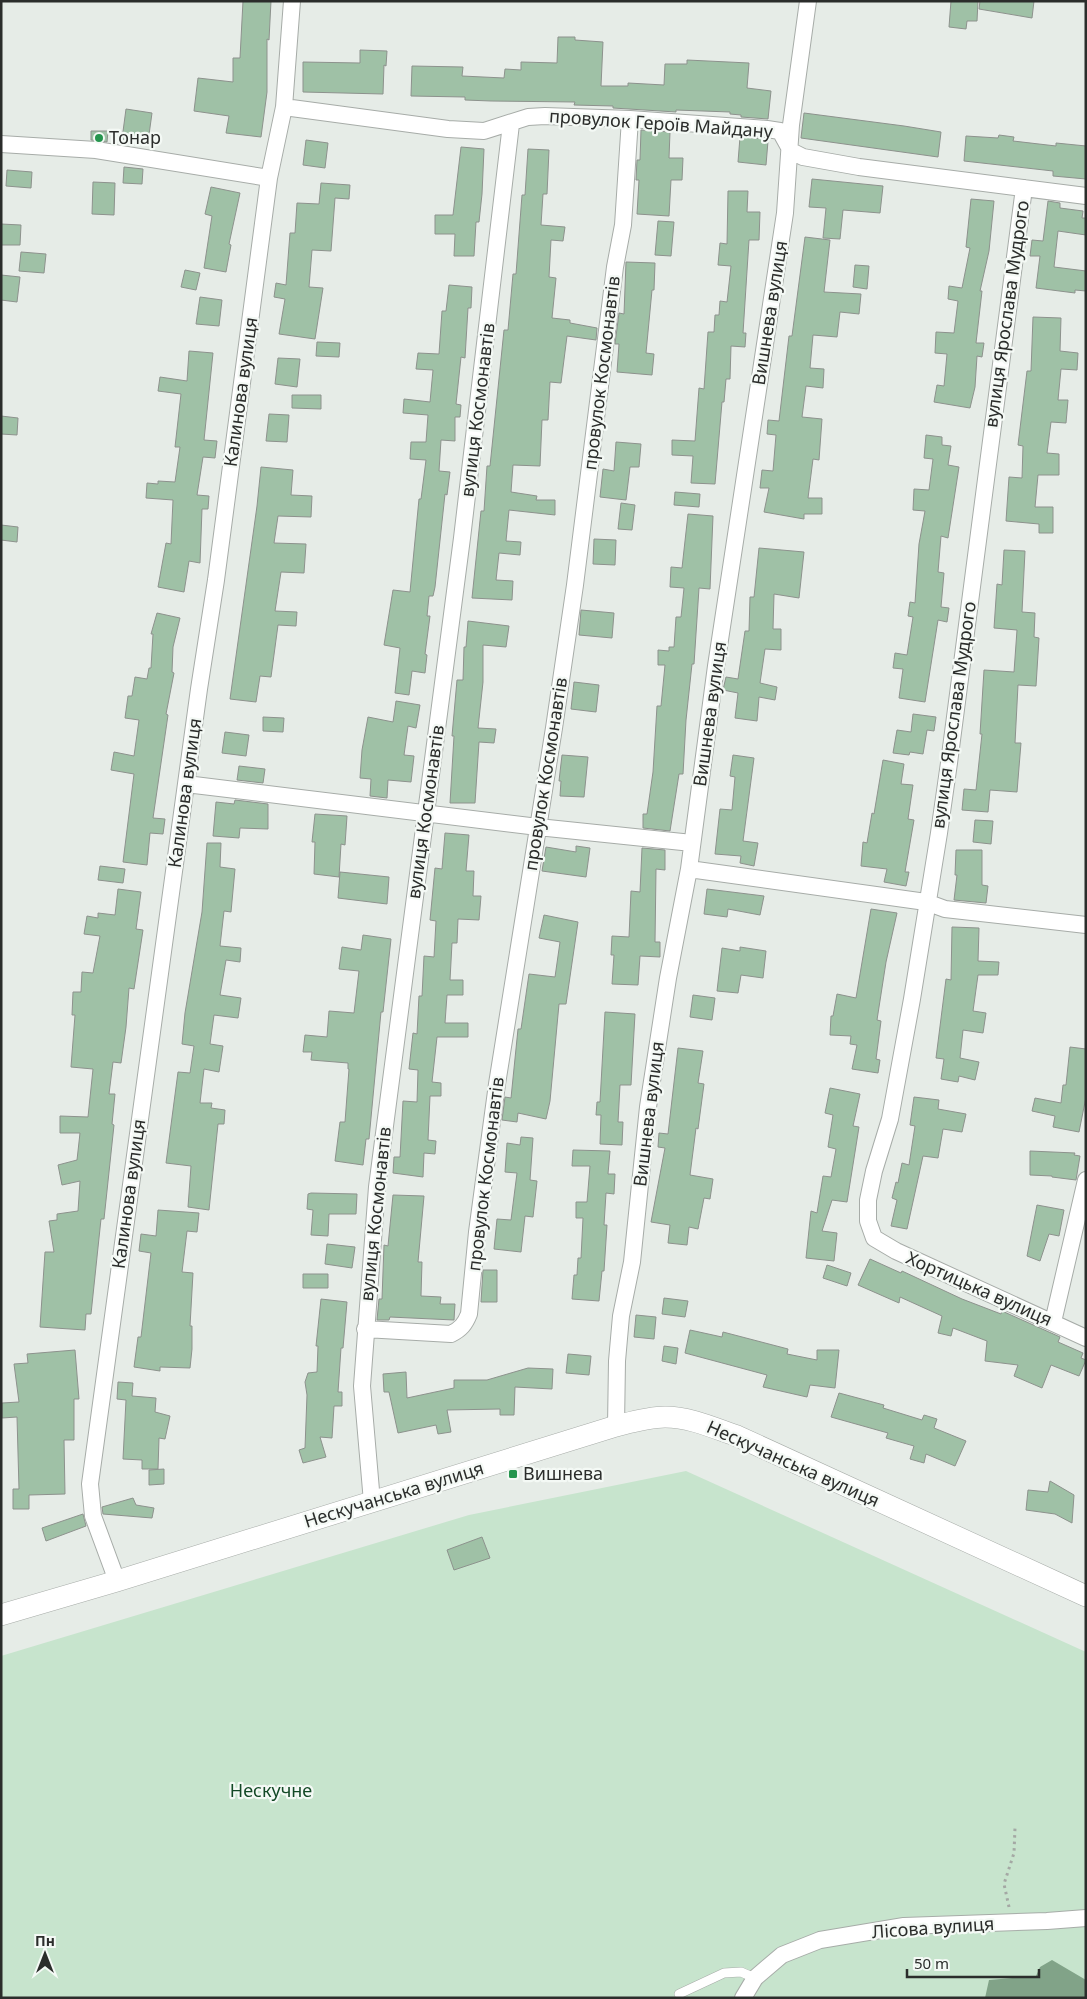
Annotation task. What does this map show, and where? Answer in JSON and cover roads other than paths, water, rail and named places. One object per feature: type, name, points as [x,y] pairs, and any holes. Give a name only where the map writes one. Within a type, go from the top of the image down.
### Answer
[{"type":"street","name":"Калинова вулиця","points":[[117,1581],[93,1516],[90,1484],[270,178],[284,107],[292,1]]},
{"type":"street","name":"Вишнева вулиця","points":[[616,1426],[621,1316],[632,1262],[648,1107],[668,978],[689,869],[716,666],[785,213],[792,125],[808,1]]},
{"type":"street","name":"провулок Героїв Майдану","points":[[284,107],[448,129],[484,130],[511,124],[528,117],[545,116],[630,119],[780,131],[791,151],[803,156],[859,168],[1086,196]]},
{"type":"street","name":"провулок Космонавтів","points":[[365,1329],[450,1334],[460,1329],[466,1323],[470,1305],[477,1232],[497,1084],[575,585],[615,267],[623,225],[630,119]]},
{"type":"street","name":"вулиця Космонавтів","points":[[372,1502],[362,1386],[377,1187],[480,394],[511,124]]},
{"type":"street","points":[[1,144],[96,150],[270,178]]},
{"type":"street","name":"вулиця Ярослава Мудрого","points":[[874,1238],[868,1221],[868,1200],[874,1170],[890,1119],[912,999],[949,763],[1024,188]]},
{"type":"street","points":[[186,784],[538,827],[692,843]]},
{"type":"street","points":[[689,869],[926,902],[945,909],[1086,925]]},
{"type":"street","points":[[1053,1322],[1086,1180]]},
{"type":"street","name":"Хортицька вулиця","points":[[874,1238],[896,1252],[1086,1338]]},
{"type":"street","name":"Нескучанська вулиця","points":[[1,1615],[117,1581],[616,1426],[640,1420],[666,1417],[693,1421],[737,1436],[1086,1596]]},
{"type":"street","name":"Лісова вулиця","points":[[743,1998],[755,1978],[782,1954],[820,1940],[904,1926],[1086,1918]]},
{"type":"lane","points":[[679,1994],[724,1973],[742,1972],[755,1978]]},
{"type":"place","name":"Тонар","points":[[99,138]]},
{"type":"place","name":"Вишнева","points":[[513,1474]]},
{"type":"park label","name":"Нескучне","points":[[271,1791]]}]
